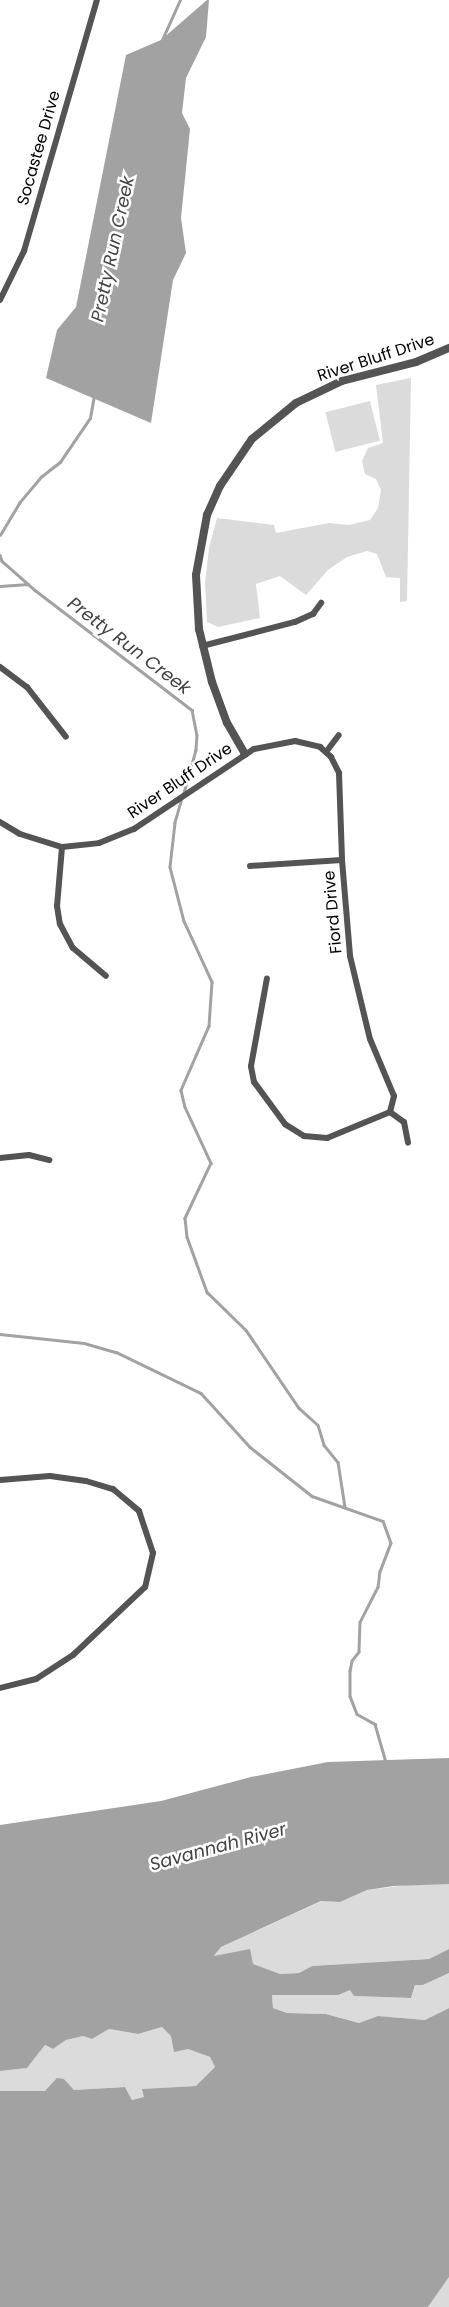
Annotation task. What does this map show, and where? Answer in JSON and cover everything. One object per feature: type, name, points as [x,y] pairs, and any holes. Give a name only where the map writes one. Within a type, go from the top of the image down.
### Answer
[{"type":"street","name":"Socastee Drive","points":[[0,300],[24,251],[97,0]]},
{"type":"street","name":"River Bluff Drive","points":[[0,822],[20,834],[62,847],[92,845],[123,835],[245,754],[227,723],[202,646],[196,575],[203,532],[220,486],[248,445],[280,414],[326,387],[358,376],[425,360],[449,348]]},
{"type":"street","points":[[202,646],[295,622],[313,614],[321,604]]},
{"type":"street","points":[[0,667],[27,687],[66,737]]},
{"type":"street","points":[[245,754],[264,745],[290,741],[307,742],[326,752],[339,735]]},
{"type":"street","name":"Fiord Drive","points":[[326,752],[338,770],[342,790],[342,860],[345,919],[356,986],[370,1039],[394,1096],[390,1112]]},
{"type":"street","points":[[62,847],[57,906],[60,924],[73,948],[106,976]]},
{"type":"street","points":[[250,866],[342,860]]},
{"type":"street","points":[[268,978],[250,1066],[254,1082],[285,1124],[304,1136],[327,1138],[390,1112],[404,1122],[408,1142]]},
{"type":"street","points":[[0,1158],[29,1155],[49,1160]]},
{"type":"street","points":[[0,1480],[50,1476],[86,1481],[113,1489],[140,1512],[153,1553],[145,1586],[73,1655],[36,1679],[0,1688]]},
{"type":"shaded area","points":[[411,378],[407,601],[400,602],[400,578],[386,577],[377,554],[367,551],[347,557],[328,570],[306,595],[280,576],[256,584],[260,618],[218,627],[207,622],[205,583],[209,548],[217,518],[274,525],[276,533],[329,523],[349,525],[370,520],[378,508],[381,490],[376,479],[365,474],[362,461],[368,448],[383,443],[376,385]]},
{"type":"shaded area","points":[[370,401],[380,441],[335,452],[325,412]]},
{"type":"shaded area","points":[[425,1883],[449,1884],[449,1949],[429,1959],[312,1966],[299,1973],[280,1974],[253,1964],[214,1957],[221,1947],[322,1901],[340,1902],[367,1890]]},
{"type":"shaded area","points":[[449,1973],[449,2008],[425,2020],[378,2016],[359,2023],[326,2014],[287,2013],[273,2008],[272,1995],[284,1993],[351,1990],[354,1996],[411,1998],[415,1985],[423,1985]]},
{"type":"shaded area","points":[[162,2027],[188,2049],[210,2057],[215,2067],[197,2086],[143,2089],[145,2097],[132,2100],[125,2087],[74,2090],[64,2079],[46,2091],[0,2091],[0,2071],[27,2068],[45,2045],[53,2049],[66,2040],[83,2036],[92,2039],[109,2029],[138,2034]]},
{"type":"shaded area","points":[[449,2277],[449,2307],[428,2307]]},
{"type":"water","points":[[209,0],[206,37],[186,78],[182,113],[190,129],[181,218],[186,253],[173,280],[151,423],[46,378],[57,330],[76,307],[126,55],[161,40]]},
{"type":"water","name":"Savannah River","points":[[449,1758],[449,1884],[394,1886],[367,1890],[340,1902],[321,1901],[221,1947],[214,1956],[250,1949],[253,1964],[280,1974],[299,1973],[312,1966],[429,1959],[449,1949],[449,1973],[423,1985],[415,1985],[411,1998],[354,1996],[350,1990],[338,1995],[272,1995],[273,2008],[287,2013],[326,2014],[359,2023],[378,2016],[425,2020],[449,2008],[449,2277],[428,2307],[0,2307],[0,2091],[45,2091],[57,2078],[64,2079],[74,2090],[125,2087],[132,2100],[144,2097],[142,2089],[196,2086],[215,2067],[210,2057],[188,2049],[174,2052],[171,2036],[162,2027],[138,2034],[109,2029],[92,2039],[83,2036],[66,2040],[53,2049],[45,2045],[27,2068],[0,2071],[0,1825],[161,1801],[251,1777],[328,1762]]},
{"type":"waterway","name":"Pretty Run Creek","points":[[161,42],[180,0]]},
{"type":"waterway","name":"Pretty Run Creek","points":[[0,535],[19,503],[42,476],[60,462],[90,418],[94,396]]},
{"type":"waterway","name":"Pretty Run Creek","points":[[0,555],[2,561],[35,590],[192,710],[197,735],[196,750],[184,793]]},
{"type":"waterway","points":[[0,586],[28,584]]},
{"type":"waterway","name":"Pretty Run Creek","points":[[182,798],[175,823],[170,867],[184,921],[212,982],[209,1026],[181,1090],[185,1107],[211,1163],[185,1218],[187,1237],[207,1292],[246,1330],[299,1408],[318,1425],[324,1445],[338,1462],[345,1507]]},
{"type":"waterway","points":[[0,1334],[84,1343],[116,1352],[201,1393],[250,1447],[312,1496],[383,1521],[391,1543],[380,1571],[378,1587],[360,1622],[359,1652],[352,1661],[350,1671],[350,1696],[357,1714],[375,1724],[386,1762]]}]
